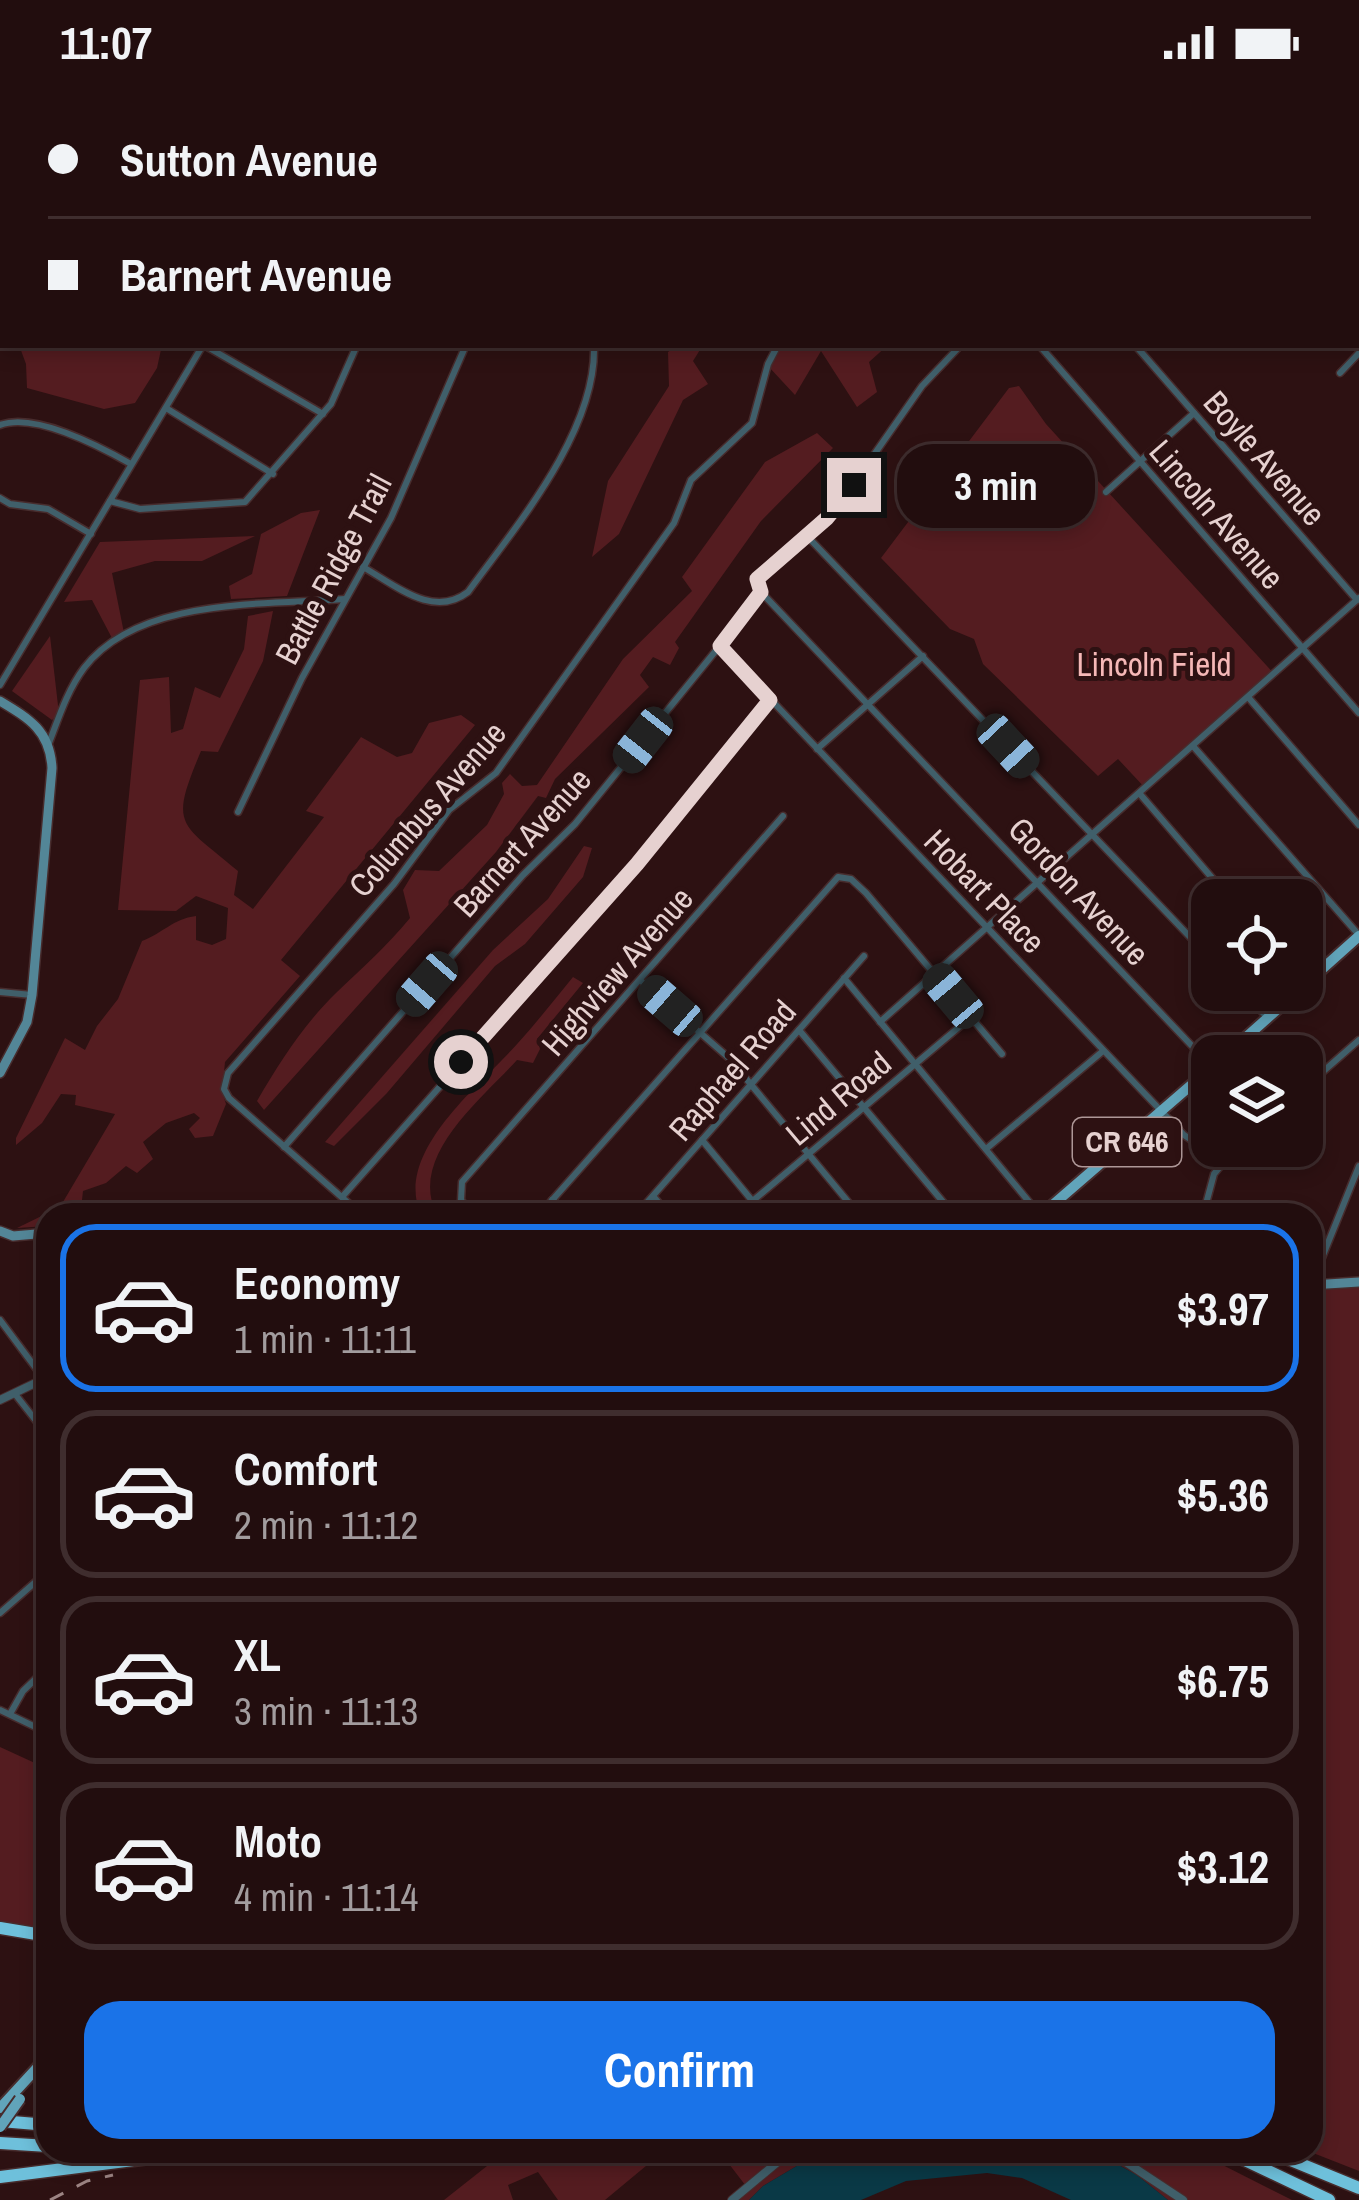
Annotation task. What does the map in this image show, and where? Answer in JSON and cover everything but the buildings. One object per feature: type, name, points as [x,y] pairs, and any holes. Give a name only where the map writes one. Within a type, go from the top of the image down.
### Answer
[{"type":"highway","points":[[0,1928],[36,1934]]},
{"type":"highway","points":[[0,2124],[36,2125]]},
{"type":"highway","points":[[0,2143],[36,2145]]},
{"type":"highway","points":[[0,2177],[110,2163]]},
{"type":"highway","points":[[1251,2163],[1329,2200]]},
{"type":"highway","points":[[1299,2163],[1359,2188]]},
{"type":"main road","points":[[0,701],[35,723],[49,743],[52,768],[32,995],[27,1022],[0,1073]]},
{"type":"main road","points":[[1323,968],[1359,936]]},
{"type":"main road","points":[[1249,1035],[1275,1011]]},
{"type":"main road","name":"CR 646","points":[[1055,1203],[1191,1086]]},
{"type":"main road","points":[[0,1231],[13,1236],[36,1234]]},
{"type":"main road","points":[[1323,1284],[1359,1282]]},
{"type":"main road","points":[[0,2108],[36,2071]]},
{"type":"main road","points":[[0,2124],[15,2096]]},
{"type":"street","points":[[0,685],[202,348]]},
{"type":"street","points":[[209,348],[323,414]]},
{"type":"street","points":[[110,501],[140,509],[236,505],[256,493],[337,394],[355,348]]},
{"type":"street","name":"Battle Ridge Trail","points":[[238,812],[302,678],[420,455],[465,348]]},
{"type":"street","points":[[363,567],[434,604],[447,604],[468,592],[577,429],[590,393],[594,348]]},
{"type":"street","name":"Columbus Avenue","points":[[284,1147],[224,1089],[228,1073],[394,884],[449,810],[496,773],[676,520],[691,481],[752,423],[777,348]]},
{"type":"street","name":"Barnert Avenue","points":[[284,1147],[523,875],[575,824],[761,592],[757,579],[844,499],[922,386],[959,348]]},
{"type":"street","name":"Lincoln Avenue","points":[[1042,348],[1359,713]]},
{"type":"street","name":"Boyle Avenue","points":[[1138,348],[1358,600]]},
{"type":"street","points":[[1340,374],[1359,352]]},
{"type":"street","points":[[166,408],[273,474]]},
{"type":"street","points":[[1106,492],[1194,413]]},
{"type":"street","points":[[0,425],[13,421],[35,424],[102,447],[132,465]]},
{"type":"street","points":[[0,498],[10,504],[48,509],[91,534]]},
{"type":"street","points":[[807,536],[1191,938]]},
{"type":"street","name":"Gordon Avenue","points":[[761,592],[1191,1045]]},
{"type":"street","points":[[49,743],[66,697],[84,668],[114,640],[136,628],[185,614],[345,599]]},
{"type":"street","points":[[880,1022],[1358,600]]},
{"type":"street","name":"Hobart Place","points":[[720,646],[1191,1140]]},
{"type":"street","points":[[818,749],[923,656]]},
{"type":"street","points":[[1248,697],[1359,825]]},
{"type":"street","points":[[342,1197],[637,864],[770,700]]},
{"type":"street","points":[[1193,746],[1359,936]]},
{"type":"street","points":[[1140,794],[1213,879]]},
{"type":"street","name":"Highview Avenue","points":[[463,1203],[463,1183],[783,816]]},
{"type":"street","points":[[549,1203],[838,877],[850,879],[1002,1054]]},
{"type":"street","name":"Raphael Road","points":[[647,1203],[864,956]]},
{"type":"street","points":[[844,978],[1031,1203]]},
{"type":"street","points":[[640,980],[729,1058],[850,1203]]},
{"type":"street","points":[[0,992],[32,995]]},
{"type":"street","points":[[1261,1011],[1268,1018]]},
{"type":"street","name":"Lind Road","points":[[752,1202],[971,1016]]},
{"type":"street","points":[[799,1030],[944,1203]]},
{"type":"street","points":[[1323,1072],[1359,1040]]},
{"type":"street","points":[[986,1149],[1104,1050]]},
{"type":"street","points":[[702,1140],[752,1202]]},
{"type":"street","points":[[284,1147],[349,1203]]},
{"type":"street","points":[[1323,1255],[1359,1166]]},
{"type":"street","points":[[1206,1203],[1219,1167]]},
{"type":"street","points":[[653,1196],[659,1203]]},
{"type":"street","points":[[552,1200],[556,1203]]},
{"type":"street","points":[[0,1319],[36,1365]]},
{"type":"street","points":[[0,1400],[36,1383]]},
{"type":"street","points":[[15,1394],[36,1421]]},
{"type":"street","points":[[0,1612],[36,1581]]},
{"type":"street","points":[[10,1714],[22,1691],[36,1678]]},
{"type":"street","points":[[0,1710],[36,1727]]},
{"type":"street","points":[[732,2200],[777,2163]]},
{"type":"street","points":[[1127,2163],[1183,2200]]},
{"type":"green space","points":[[20,348],[161,348],[157,368],[135,403],[104,409],[27,388]]},
{"type":"green space","points":[[701,348],[693,361],[708,384],[683,400],[619,534],[592,557],[608,481],[669,386],[668,352]]},
{"type":"green space","points":[[780,348],[885,348],[869,362],[877,392],[857,407],[821,351],[795,395],[769,367]]},
{"type":"green space","name":"Lincoln Field","points":[[1019,386],[1046,424],[1276,676],[1146,789],[1118,759],[1098,776],[983,664],[974,639],[950,629],[881,558],[1009,388]]},
{"type":"green space","points":[[817,433],[833,448],[761,521],[675,642],[679,648],[670,665],[653,657],[640,675],[649,687],[555,779],[546,798],[538,796],[496,852],[264,1110],[257,1101],[303,1031],[410,918],[403,890],[415,870],[439,871],[487,825],[510,774],[522,786],[537,785],[623,659],[692,591],[682,577],[765,462]]},
{"type":"green space","points":[[320,510],[287,596],[231,599],[229,586],[252,574],[261,534],[301,513]]},
{"type":"green space","points":[[255,536],[202,561],[155,561],[112,573],[124,633],[113,640],[92,600],[64,602],[100,542]]},
{"type":"green space","points":[[273,611],[263,661],[218,752],[201,751],[183,809],[192,831],[238,871],[234,895],[253,909],[324,817],[306,811],[361,737],[397,757],[412,753],[429,723],[461,715],[475,725],[281,960],[300,976],[225,1062],[222,1092],[226,1104],[213,1136],[195,1138],[189,1129],[200,1118],[194,1113],[166,1123],[143,1142],[153,1159],[137,1173],[126,1166],[106,1183],[83,1191],[82,1200],[91,1203],[62,1203],[115,1114],[75,1105],[76,1095],[61,1094],[42,1123],[16,1145],[65,1038],[85,1050],[118,999],[142,941],[196,916],[196,940],[212,945],[226,939],[228,908],[196,896],[176,911],[118,910],[140,680],[169,677],[171,733],[183,729],[195,687],[220,698],[244,649],[248,616]]},
{"type":"green space","points":[[50,636],[59,714],[52,720],[12,691]]},
{"type":"green space","points":[[584,846],[592,848],[583,877],[525,944],[495,966],[387,1093],[334,1146],[325,1142],[493,950],[548,899]]},
{"type":"green space","points":[[573,977],[583,983],[537,1039],[540,1049],[533,1063],[517,1060],[453,1130],[432,1172],[433,1203],[418,1203],[419,1168],[429,1144]]},
{"type":"green space","points":[[1359,1284],[1359,2171],[1323,2157],[1323,1288]]},
{"type":"green space","points":[[0,1747],[36,1764],[36,1931],[0,1922]]},
{"type":"green space","points":[[491,2163],[650,2163],[605,2200],[558,2200],[538,2172],[508,2185],[513,2200],[444,2200]]},
{"type":"green space","points":[[728,2163],[802,2163],[749,2200],[739,2200],[749,2190]]},
{"type":"green space","points":[[1115,2163],[1219,2163],[1292,2200],[1168,2200]]},
{"type":"water","points":[[802,2163],[1115,2163],[1168,2200],[1071,2200],[1022,2178],[987,2173],[906,2181],[861,2200],[749,2200]]},
{"type":"railway","points":[[50,2200],[87,2181],[113,2175]]},
{"type":"route","points":[[461,1062],[637,864],[770,700],[720,646],[757,600],[761,592],[757,579],[827,518],[854,485]]}]
